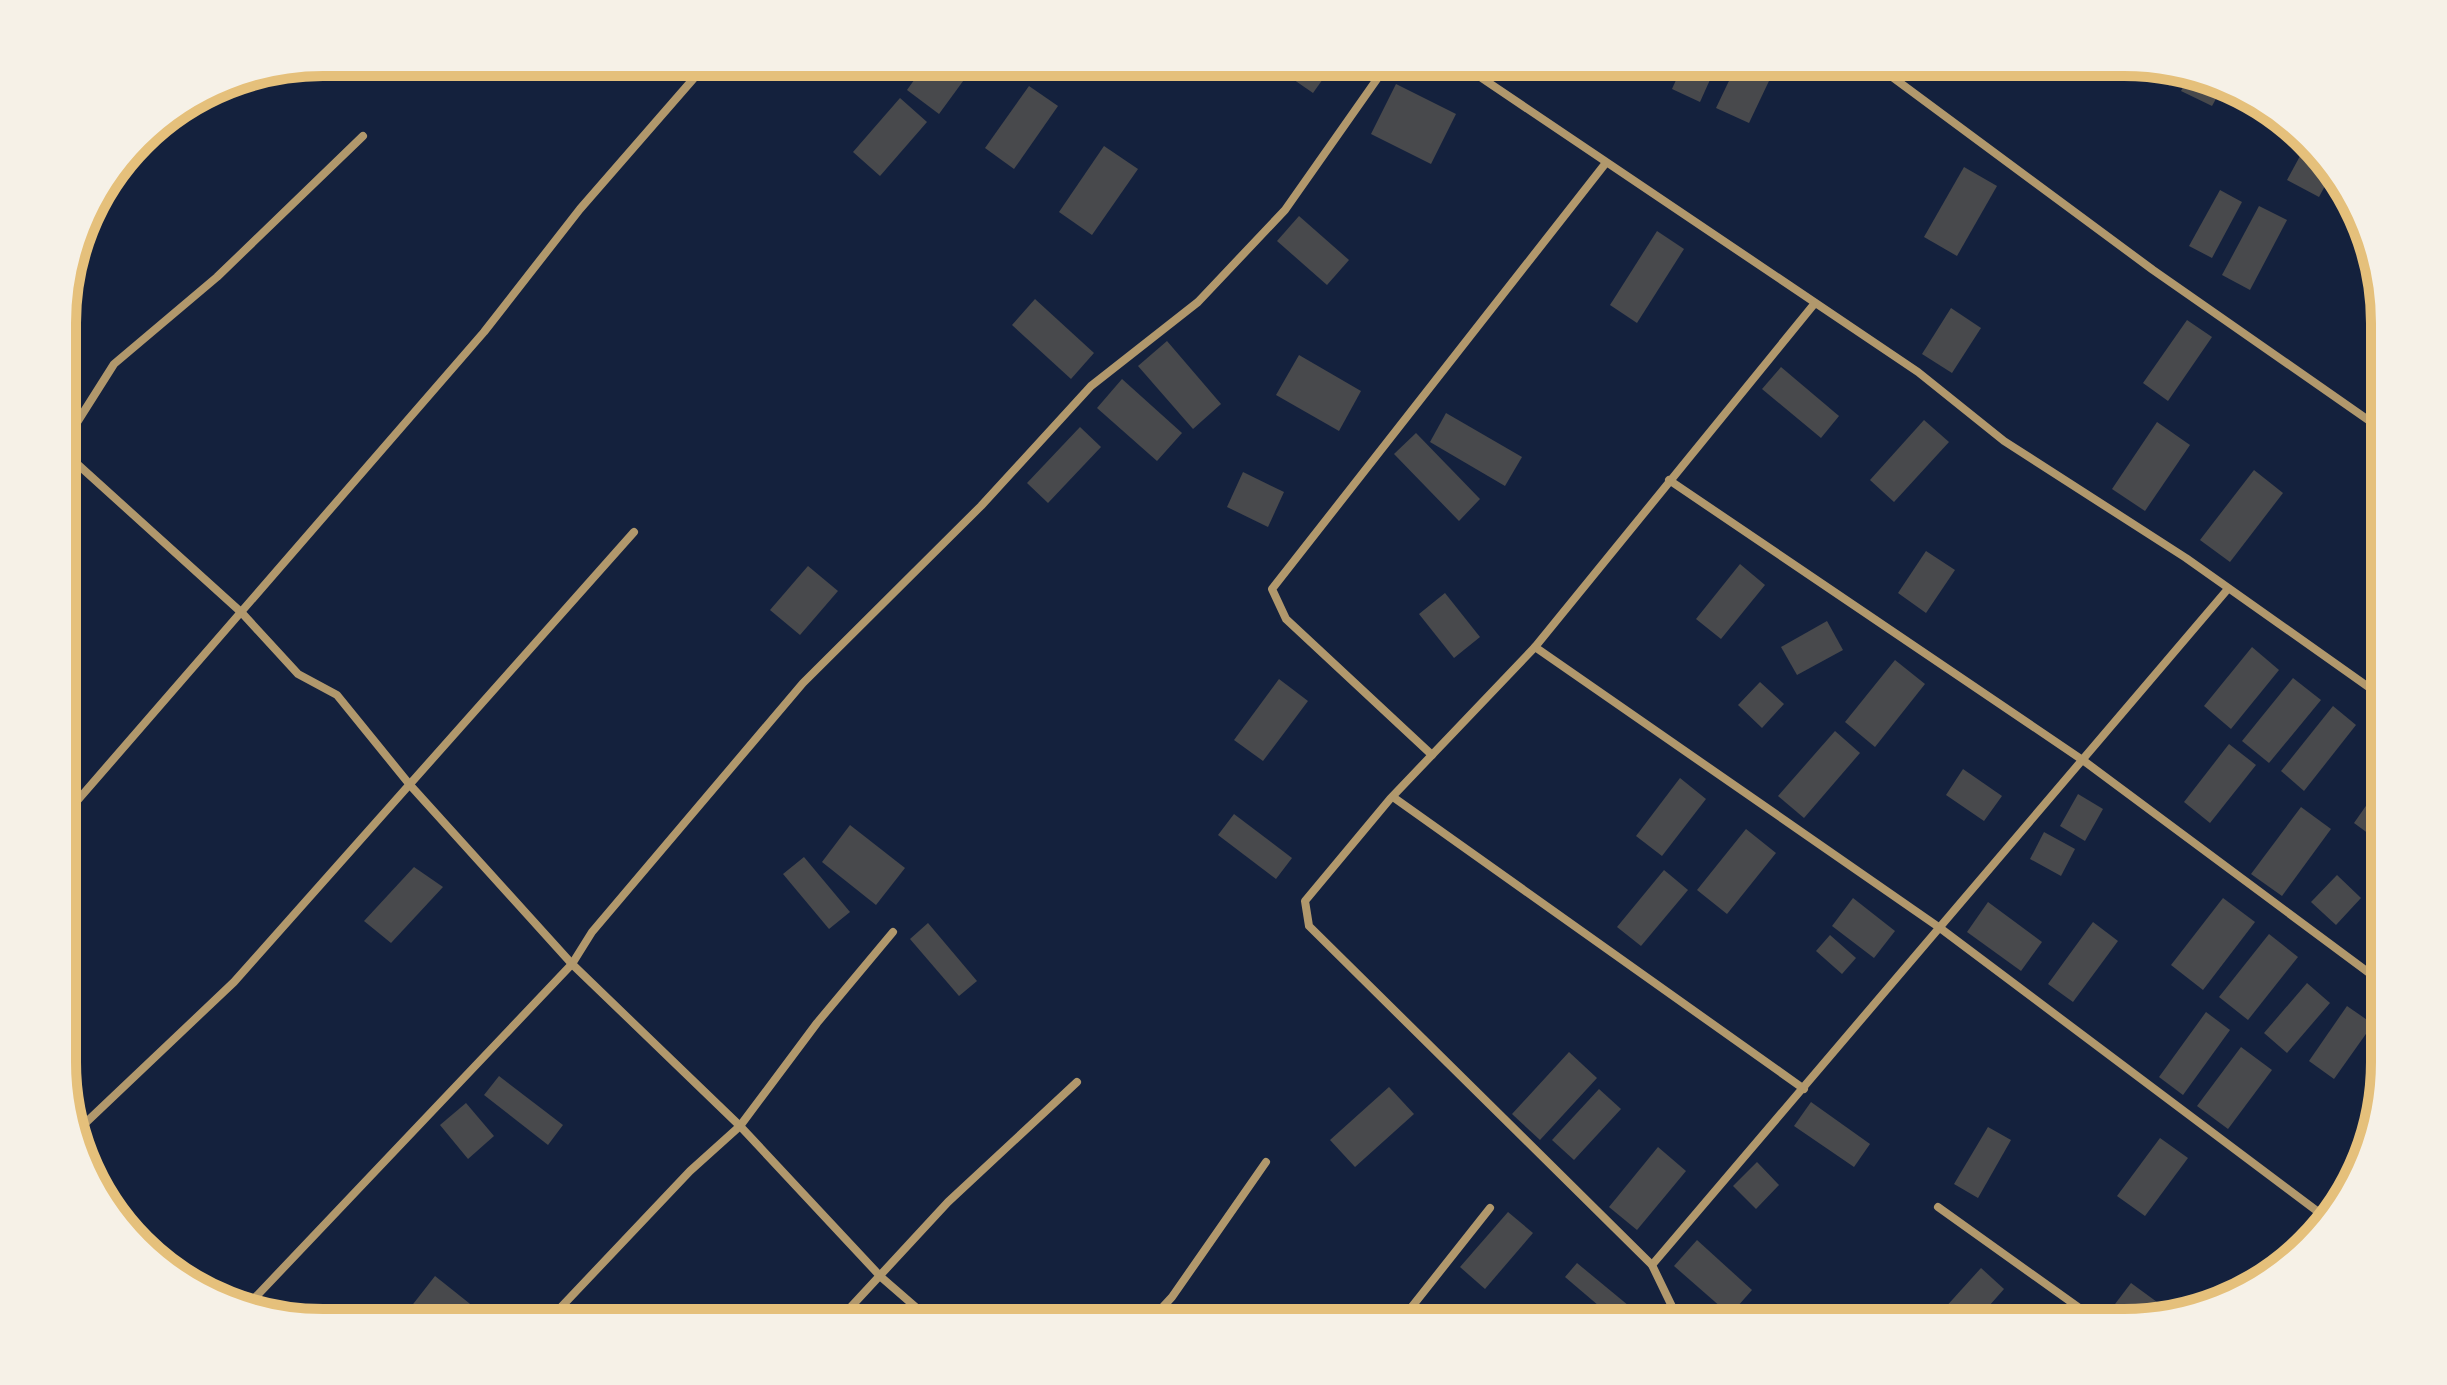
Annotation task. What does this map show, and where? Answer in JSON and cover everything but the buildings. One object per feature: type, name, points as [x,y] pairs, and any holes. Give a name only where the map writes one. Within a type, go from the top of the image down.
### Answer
[{"type":"street","points":[[76,802],[484,332],[580,209],[696,76]]},
{"type":"street","points":[[254,1299],[572,964],[592,932],[803,683],[981,506],[1091,386],[1198,302],[1285,210],[1379,76]]},
{"type":"street","points":[[1478,76],[1918,372],[2004,441],[2186,558],[2227,590],[2370,688]]},
{"type":"street","points":[[1891,76],[2153,270],[2370,421]]},
{"type":"street","points":[[76,424],[114,364],[217,277],[363,136]]},
{"type":"street","points":[[1432,755],[1286,619],[1272,589],[1605,164]]},
{"type":"street","points":[[1673,1308],[1652,1265],[1309,926],[1305,901],[1393,797],[1535,647],[1815,303]]},
{"type":"street","points":[[76,463],[242,613],[298,674],[337,695],[410,785],[572,964],[740,1126],[881,1277],[917,1309]]},
{"type":"street","points":[[1669,480],[2084,761],[2370,974]]},
{"type":"street","points":[[84,1125],[234,982],[634,532]]},
{"type":"street","points":[[1652,1265],[2227,590]]},
{"type":"street","points":[[1535,647],[1940,928],[2320,1213]]},
{"type":"street","points":[[1393,797],[1804,1089]]},
{"type":"street","points":[[559,1309],[690,1171],[740,1126],[817,1023],[893,932]]},
{"type":"street","points":[[850,1309],[948,1202],[1077,1082]]},
{"type":"street","points":[[1161,1309],[1266,1162]]},
{"type":"street","points":[[1938,1207],[2079,1308]]},
{"type":"street","points":[[1411,1308],[1490,1208]]}]
